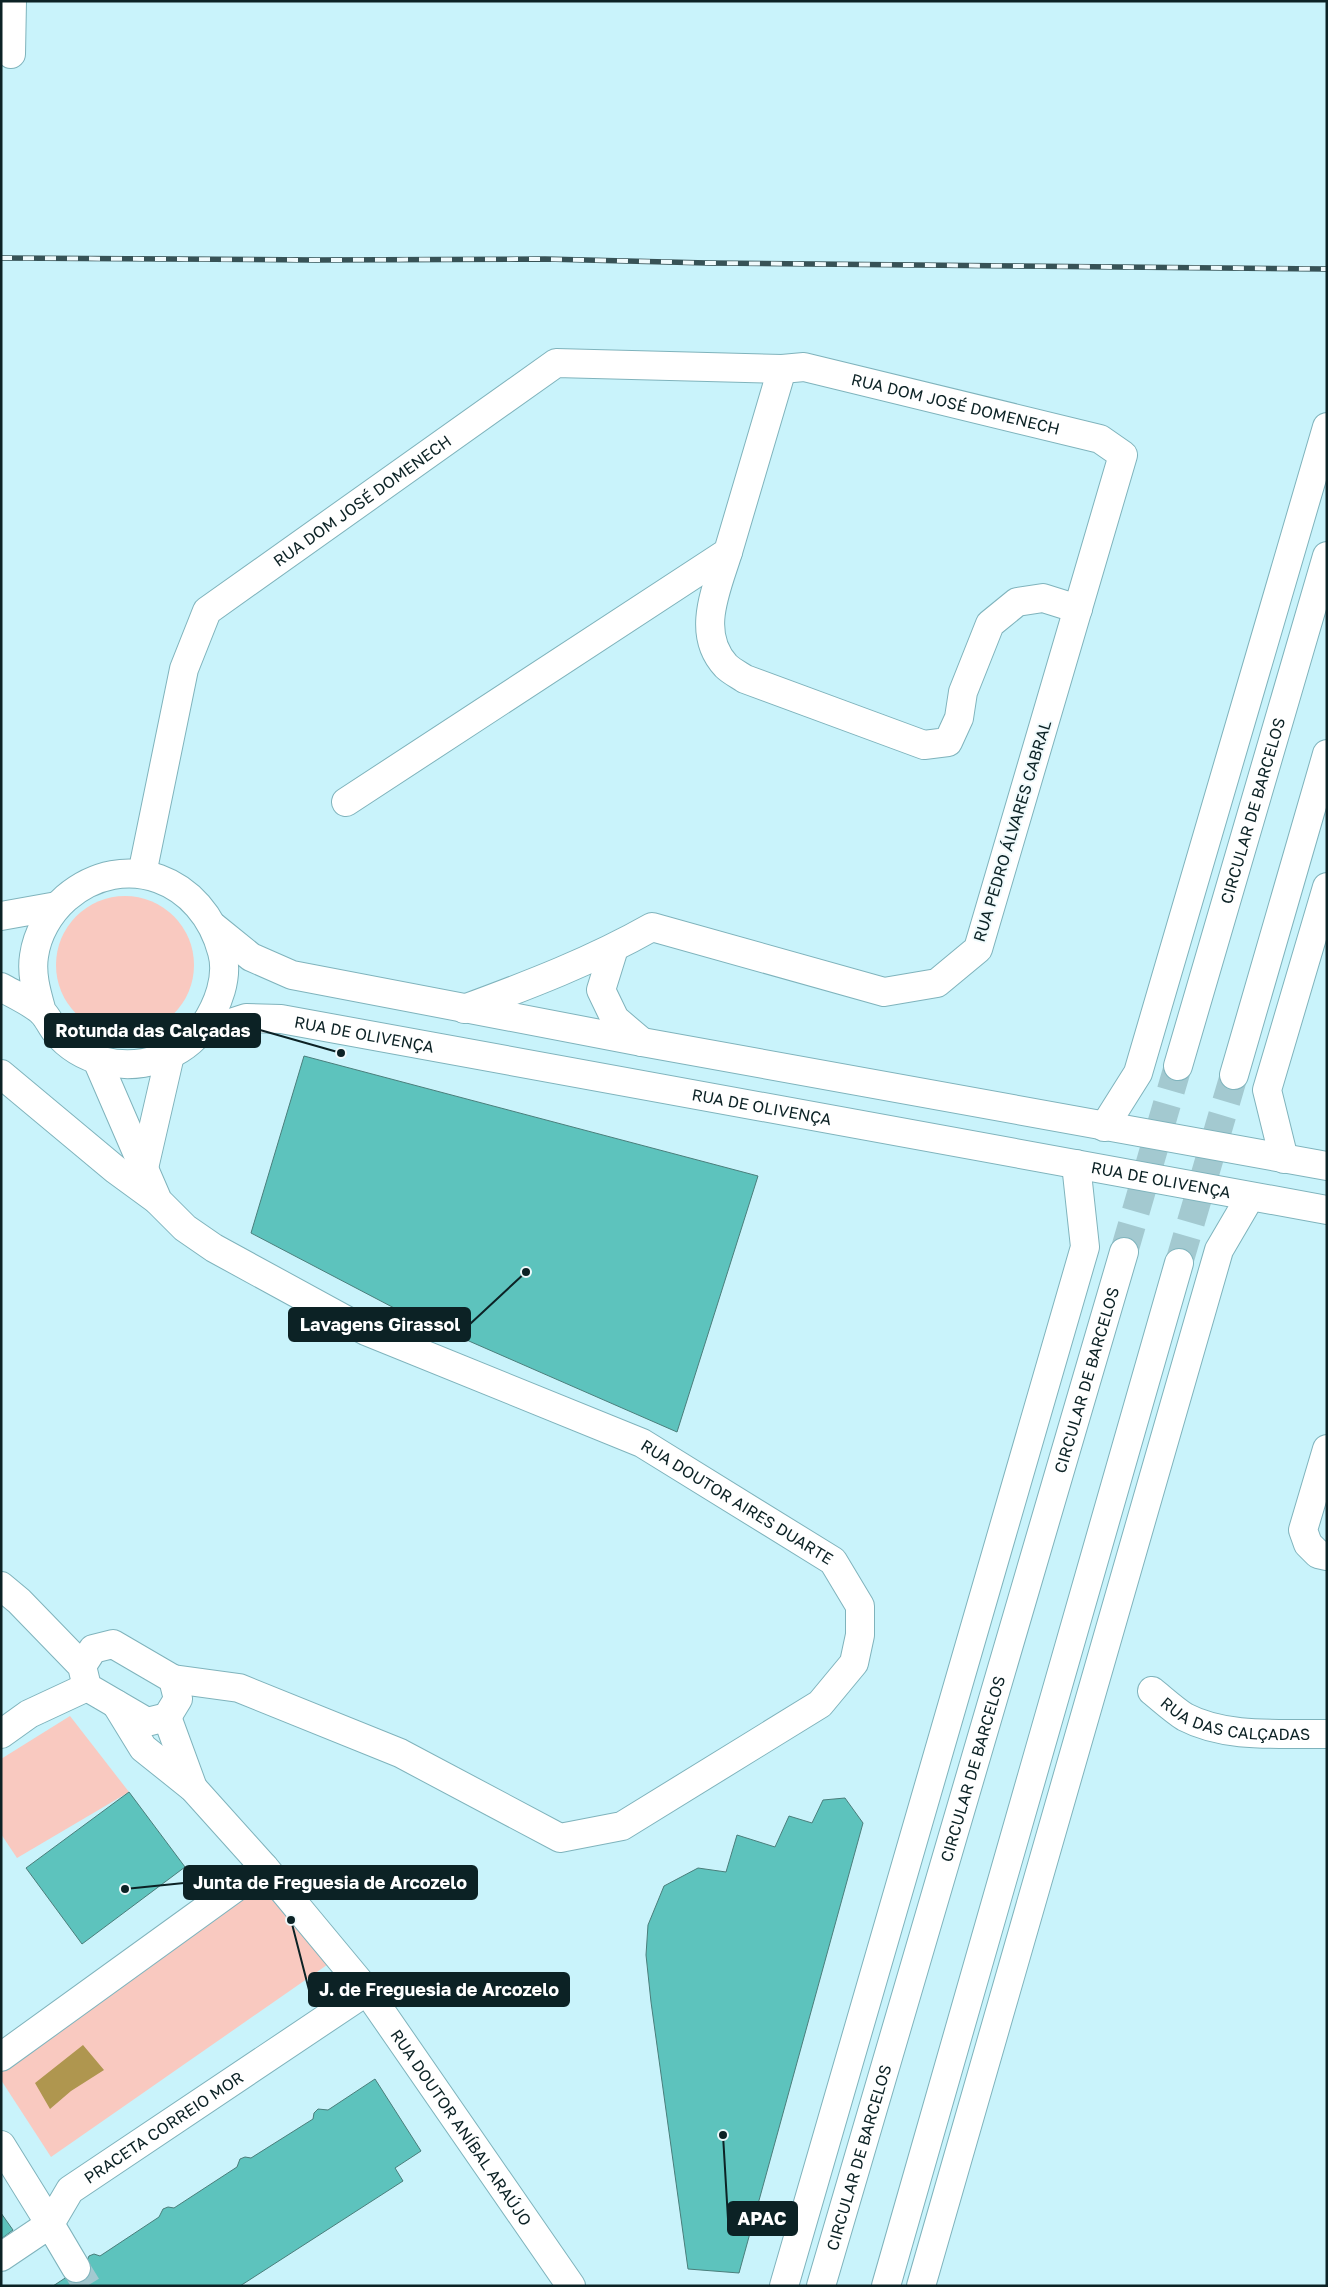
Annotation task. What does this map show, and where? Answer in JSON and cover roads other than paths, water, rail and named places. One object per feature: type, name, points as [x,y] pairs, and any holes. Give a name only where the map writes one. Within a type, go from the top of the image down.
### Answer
[{"type":"main road","points":[[11,54],[12,1]]},
{"type":"main road","name":"RUA DOM JOSÉ DOMENECH","points":[[142,874],[184,669],[208,611],[556,362],[782,369],[804,366],[1100,439],[1123,455]]},
{"type":"main road","points":[[782,369],[709,618],[712,644],[726,666],[745,679],[924,745],[948,742],[959,718],[963,692],[990,624],[1018,602],[1043,598],[1078,610]]},
{"type":"main road","points":[[1104,1127],[1138,1073],[1327,427]]},
{"type":"main road","name":"RUA PEDRO ÁLVARES CABRAL","points":[[464,1009],[545,979],[614,948],[652,928],[884,992],[937,983],[978,949],[1123,455]]},
{"type":"main road","points":[[346,802],[728,552]]},
{"type":"main road","name":"CIRCULAR DE BARCELOS","points":[[1178,1066],[1327,556]]},
{"type":"main road","points":[[1234,1075],[1327,754]]},
{"type":"main road","points":[[214,927],[223,954],[223,982],[215,1009],[200,1033],[170,1055],[146,1063],[122,1065],[97,1060],[75,1049],[56,1032],[42,1012],[34,985],[33,956],[41,930],[57,906],[81,886],[110,875],[142,874],[171,884],[196,902],[214,927],[251,957],[292,975],[642,1042],[1327,1166]]},
{"type":"main road","points":[[1284,1159],[1267,1090],[1327,887]]},
{"type":"main road","points":[[1,916],[57,906]]},
{"type":"main road","points":[[614,948],[601,990],[615,1019],[642,1042]]},
{"type":"main road","points":[[1,987],[42,1012]]},
{"type":"main road","name":"RUA DE OLIVENÇA","points":[[200,1033],[246,1018],[281,1019],[1327,1210]]},
{"type":"main road","points":[[144,1168],[170,1055]]},
{"type":"main road","name":"RUA DOUTOR AIRES DUARTE","points":[[97,1060],[158,1201],[185,1228],[214,1248],[366,1332],[642,1443],[833,1561],[860,1606],[860,1635],[854,1663],[820,1704],[622,1826],[560,1838],[400,1753],[240,1688],[173,1679]]},
{"type":"main road","points":[[1,1074],[116,1170],[158,1201]]},
{"type":"main road","points":[[784,2286],[1085,1247],[1076,1164]]},
{"type":"main road","points":[[921,2286],[1219,1250],[1250,1197]]},
{"type":"main road","name":"CIRCULAR DE BARCELOS","points":[[821,2286],[1124,1252]]},
{"type":"main road","points":[[886,2286],[1179,1262]]},
{"type":"main road","points":[[1327,1449],[1303,1530],[1308,1544],[1318,1554],[1327,1556]]},
{"type":"main road","name":"RUA DOUTOR ANÍBAL ARAÚJO","points":[[10,1593],[87,1667],[116,1704],[143,1748],[193,1788],[264,1867],[337,1958],[367,1991],[571,2286]]},
{"type":"main road","points":[[1,1734],[29,1714],[113,1644],[173,1679],[178,1700],[167,1717]]},
{"type":"main road","name":"RUA DAS CALÇADAS","points":[[1152,1691],[1186,1717],[1214,1727],[1245,1732],[1327,1734]]},
{"type":"main road","name":"RUA DOUTOR ANÍBAL ARAÚJO","points":[[116,1704],[147,1722],[167,1717],[193,1788]]},
{"type":"main road","points":[[1,2057],[264,1867]]},
{"type":"main road","name":"PRACETA CORREIO MOR","points":[[50,2224],[70,2190],[367,1991]]},
{"type":"main road","points":[[1,2145],[76,2268]]},
{"type":"main road","points":[[1,2256],[50,2224]]},
{"type":"tunnel","points":[[1124,1252],[1178,1066]]},
{"type":"tunnel","points":[[1179,1263],[1234,1075]]},
{"type":"tunnel","points":[[76,2268],[87,2286]]},
{"type":"railway","points":[[1,258],[545,259],[708,263],[1327,269]]},
{"type":"place","name":"Rotunda das Calçadas","points":[[341,1053]]},
{"type":"place","name":"Lavagens Girassol","points":[[526,1272]]},
{"type":"place","name":"Junta de Freguesia de Arcozelo","points":[[125,1889]]},
{"type":"place","name":"J. de Freguesia de Arcozelo","points":[[291,1920]]},
{"type":"place","name":"APAC","points":[[723,2135]]}]
